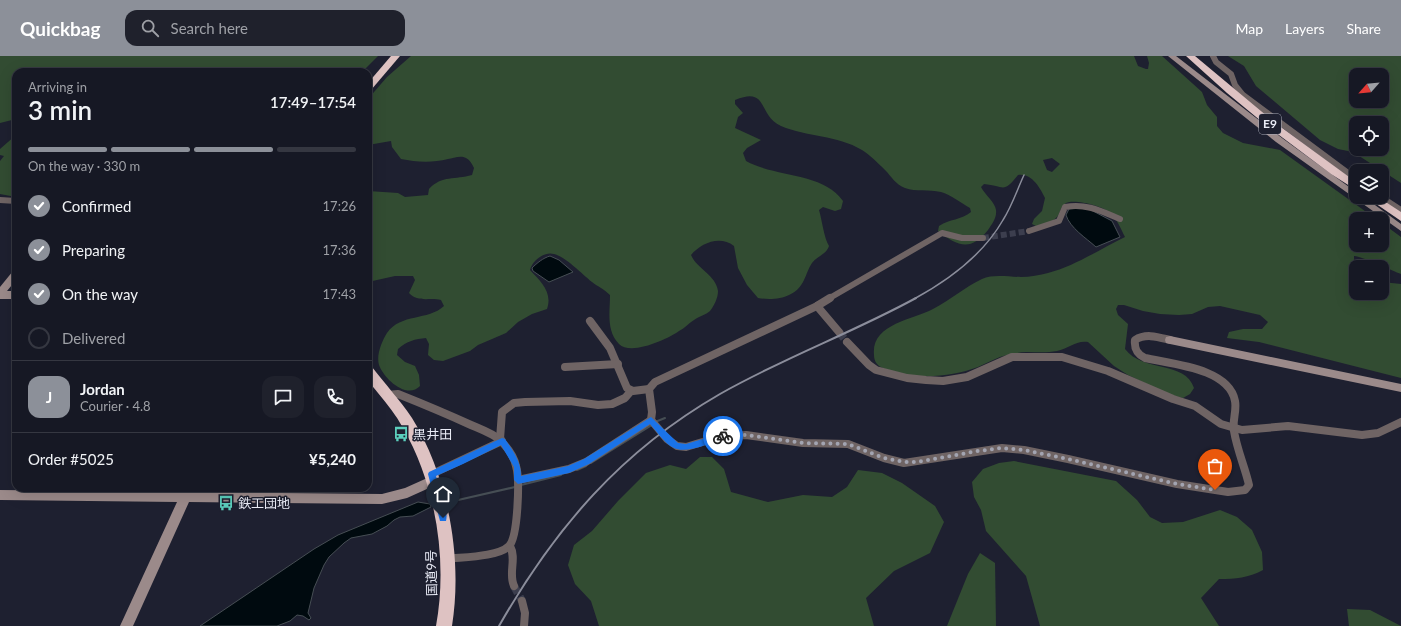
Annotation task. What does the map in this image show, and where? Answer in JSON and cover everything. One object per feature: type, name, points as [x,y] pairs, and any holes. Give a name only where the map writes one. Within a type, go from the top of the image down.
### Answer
[{"type":"highway","points":[[372,83],[396,56]]},
{"type":"highway","name":"E9","points":[[1190,56],[1281,133],[1349,181]]},
{"type":"highway","points":[[1382,204],[1401,217]]},
{"type":"highway","name":"国道9号","points":[[372,380],[387,395],[410,429],[433,477],[441,505],[447,559],[446,613],[444,626]]},
{"type":"street","points":[[1172,56],[1279,140],[1349,190]]},
{"type":"street","points":[[1213,56],[1216,62],[1231,74],[1235,85],[1242,95],[1349,174]]},
{"type":"street","points":[[0,200],[12,201]]},
{"type":"street","points":[[1389,202],[1401,210]]},
{"type":"street","points":[[1029,232],[1059,221],[1065,208],[1076,204],[1089,206],[1120,219]]},
{"type":"street","points":[[1368,204],[1401,228]]},
{"type":"street","points":[[501,440],[502,412],[513,404],[568,401],[597,405],[612,405],[623,400],[631,391],[649,389],[655,382],[817,306],[942,233],[956,239],[968,240],[982,238]]},
{"type":"street","points":[[12,278],[1,292],[12,294]]},
{"type":"street","points":[[817,306],[839,332]]},
{"type":"street","points":[[590,321],[610,348],[618,364],[624,384],[631,391]]},
{"type":"street","points":[[649,389],[652,412],[651,420],[667,439],[677,446],[686,447],[719,437],[746,435],[803,443],[848,444],[884,458],[904,462],[917,462],[996,449],[1024,450],[1177,484],[1228,492],[1246,490],[1249,485],[1236,444],[1233,429],[1235,400],[1230,388],[1224,382],[1206,372],[1145,358],[1138,354],[1134,347],[1135,340],[1144,336],[1153,336],[1401,388]]},
{"type":"street","points":[[847,342],[869,365],[876,370],[926,380],[943,381],[967,377],[1001,361],[1024,356],[1062,357],[1072,359],[1108,371],[1195,406],[1221,424],[1233,429],[1242,430],[1288,426],[1362,435],[1378,433],[1401,422]]},
{"type":"street","points":[[564,368],[618,364]]},
{"type":"street","points":[[387,395],[398,394],[426,405],[501,440],[511,454],[517,467],[517,513],[513,541],[510,546],[493,552],[447,559]]},
{"type":"street","points":[[518,484],[569,469],[586,462],[651,420]]},
{"type":"street","points":[[0,495],[49,492],[186,498],[382,499],[407,493],[501,440]]},
{"type":"street","points":[[126,626],[186,498]]},
{"type":"street","points":[[510,546],[514,554],[510,574],[511,581],[514,586]]},
{"type":"street","points":[[522,601],[525,613],[524,626]]},
{"type":"green space","points":[[0,56],[378,56],[366,68],[12,68],[12,120],[0,123]]},
{"type":"green space","points":[[411,56],[1134,56],[1138,66],[1148,69],[1149,63],[1147,56],[1162,56],[1202,92],[1207,105],[1217,117],[1217,126],[1223,133],[1243,143],[1280,150],[1349,200],[1349,204],[1355,204],[1366,212],[1349,212],[1349,252],[1389,252],[1389,228],[1401,237],[1401,274],[1389,269],[1389,260],[1369,260],[1354,256],[1354,260],[1349,260],[1349,300],[1389,300],[1389,283],[1401,284],[1401,378],[1259,342],[1227,338],[1229,332],[1243,329],[1262,329],[1268,322],[1260,315],[1220,306],[1208,307],[1192,314],[1179,315],[1143,311],[1124,305],[1118,305],[1116,309],[1118,315],[1128,324],[1125,349],[1142,361],[1182,373],[1189,379],[1194,388],[1190,394],[1183,398],[1170,395],[1128,375],[1114,366],[1088,342],[1076,343],[1053,352],[1024,352],[1013,354],[1000,357],[967,371],[943,375],[918,376],[894,372],[881,367],[876,363],[874,355],[875,345],[879,336],[894,324],[933,309],[986,277],[1031,276],[1048,273],[1068,266],[1125,237],[1120,227],[1115,218],[1106,210],[1076,202],[1066,203],[1061,208],[1058,216],[1054,220],[1036,226],[1032,224],[1034,219],[1042,211],[1045,198],[1035,182],[1027,176],[1018,175],[1006,187],[984,184],[981,187],[992,201],[996,210],[993,223],[976,242],[970,244],[958,243],[938,231],[939,226],[967,215],[971,212],[970,208],[945,193],[914,190],[902,187],[896,183],[874,159],[862,150],[842,141],[791,130],[781,126],[768,115],[758,99],[746,97],[735,100],[735,104],[743,113],[738,117],[735,128],[761,140],[747,148],[743,153],[746,161],[771,170],[812,180],[824,185],[843,201],[841,209],[835,211],[823,207],[819,210],[824,234],[829,246],[828,249],[809,267],[804,280],[796,291],[784,297],[771,299],[758,298],[747,285],[738,268],[734,246],[723,241],[711,242],[700,247],[691,255],[697,264],[717,285],[717,296],[710,311],[674,334],[658,342],[640,347],[625,347],[619,344],[615,339],[610,327],[610,295],[564,259],[554,254],[546,254],[533,263],[530,270],[547,292],[547,309],[532,314],[518,322],[506,333],[478,345],[470,351],[443,361],[434,360],[428,355],[429,344],[426,338],[408,342],[398,349],[397,355],[405,362],[415,366],[419,375],[420,386],[415,390],[409,391],[396,386],[386,376],[379,365],[379,353],[383,340],[387,333],[400,322],[430,314],[438,311],[444,306],[441,300],[420,299],[409,293],[415,280],[413,276],[395,276],[372,281],[372,191],[398,193],[405,197],[428,195],[429,189],[439,182],[472,175],[474,168],[469,160],[462,157],[430,162],[401,159],[392,147],[391,141],[372,144],[372,94],[387,77]],"holes":[[[1052,158],[1060,164],[1052,172],[1047,170],[1043,160]]]},
{"type":"green space","points":[[1228,56],[1401,56],[1401,183],[1389,175],[1389,164],[1372,164],[1359,156],[1389,156],[1389,116],[1349,116],[1349,151],[1338,149],[1320,140],[1256,86],[1244,66]]},
{"type":"green space","points":[[12,138],[12,196],[0,194],[0,161],[4,156],[0,155],[0,149]]},
{"type":"green space","points":[[700,457],[712,457],[724,469],[731,492],[768,502],[803,495],[832,497],[847,487],[858,470],[882,473],[902,483],[935,506],[944,522],[930,553],[894,571],[866,598],[874,626],[599,626],[591,601],[575,584],[568,565],[574,545],[592,531],[618,501],[646,473],[670,465],[686,469]]},
{"type":"green space","points":[[1014,461],[1116,481],[1137,500],[1150,517],[1162,523],[1183,522],[1220,510],[1237,517],[1252,530],[1262,552],[1263,570],[1242,578],[1219,579],[1201,598],[1219,626],[1040,626],[1026,576],[986,531],[981,510],[974,497],[972,482],[983,469],[999,463]]},
{"type":"green space","points":[[980,553],[995,563],[996,626],[947,626],[968,574]]},
{"type":"green space","points":[[1347,609],[1370,610],[1401,626],[1349,626]]},
{"type":"shaded area","points":[[1079,208],[1091,210],[1112,221],[1120,237],[1096,247],[1068,220],[1066,215],[1069,209]]},
{"type":"shaded area","points":[[550,256],[559,260],[573,272],[549,282],[533,271],[532,268],[536,264]]},
{"type":"shaded area","points":[[418,502],[430,504],[431,507],[413,516],[400,517],[372,534],[351,538],[329,557],[314,588],[308,613],[311,618],[309,620],[303,616],[297,615],[290,621],[277,626],[200,626],[314,549],[338,535]]},
{"type":"waterway","points":[[655,422],[665,418]]},
{"type":"waterway","points":[[591,463],[652,425]]},
{"type":"waterway","points":[[577,470],[586,466]]},
{"type":"waterway","points":[[521,485],[561,475]]},
{"type":"waterway","points":[[445,503],[515,487]]},
{"type":"tunnel","points":[[983,238],[1029,231]]},
{"type":"tunnel","points":[[839,332],[847,342]]},
{"type":"tunnel","points":[[514,586],[522,601]]},
{"type":"railway","points":[[914,299],[940,284],[964,266],[986,244],[1006,215],[1024,175]]},
{"type":"railway","points":[[499,626],[543,556],[567,525],[593,495],[621,467],[652,441],[684,416],[720,394],[768,369],[867,323],[916,298]]},
{"type":"way so far","points":[[723,436],[746,435],[770,437],[803,443],[848,444],[884,458],[904,462],[917,462],[1002,448],[1024,450],[1177,484],[1215,490]]},
{"type":"place","name":"黒井田","points":[[401,434]]},
{"type":"place","name":"鉄工団地","points":[[226,503]]},
{"type":"route","points":[[443,518],[441,505],[432,474],[502,441],[511,454],[517,467],[518,480],[569,469],[586,462],[651,420],[667,439],[677,446],[686,447],[723,436]]}]
